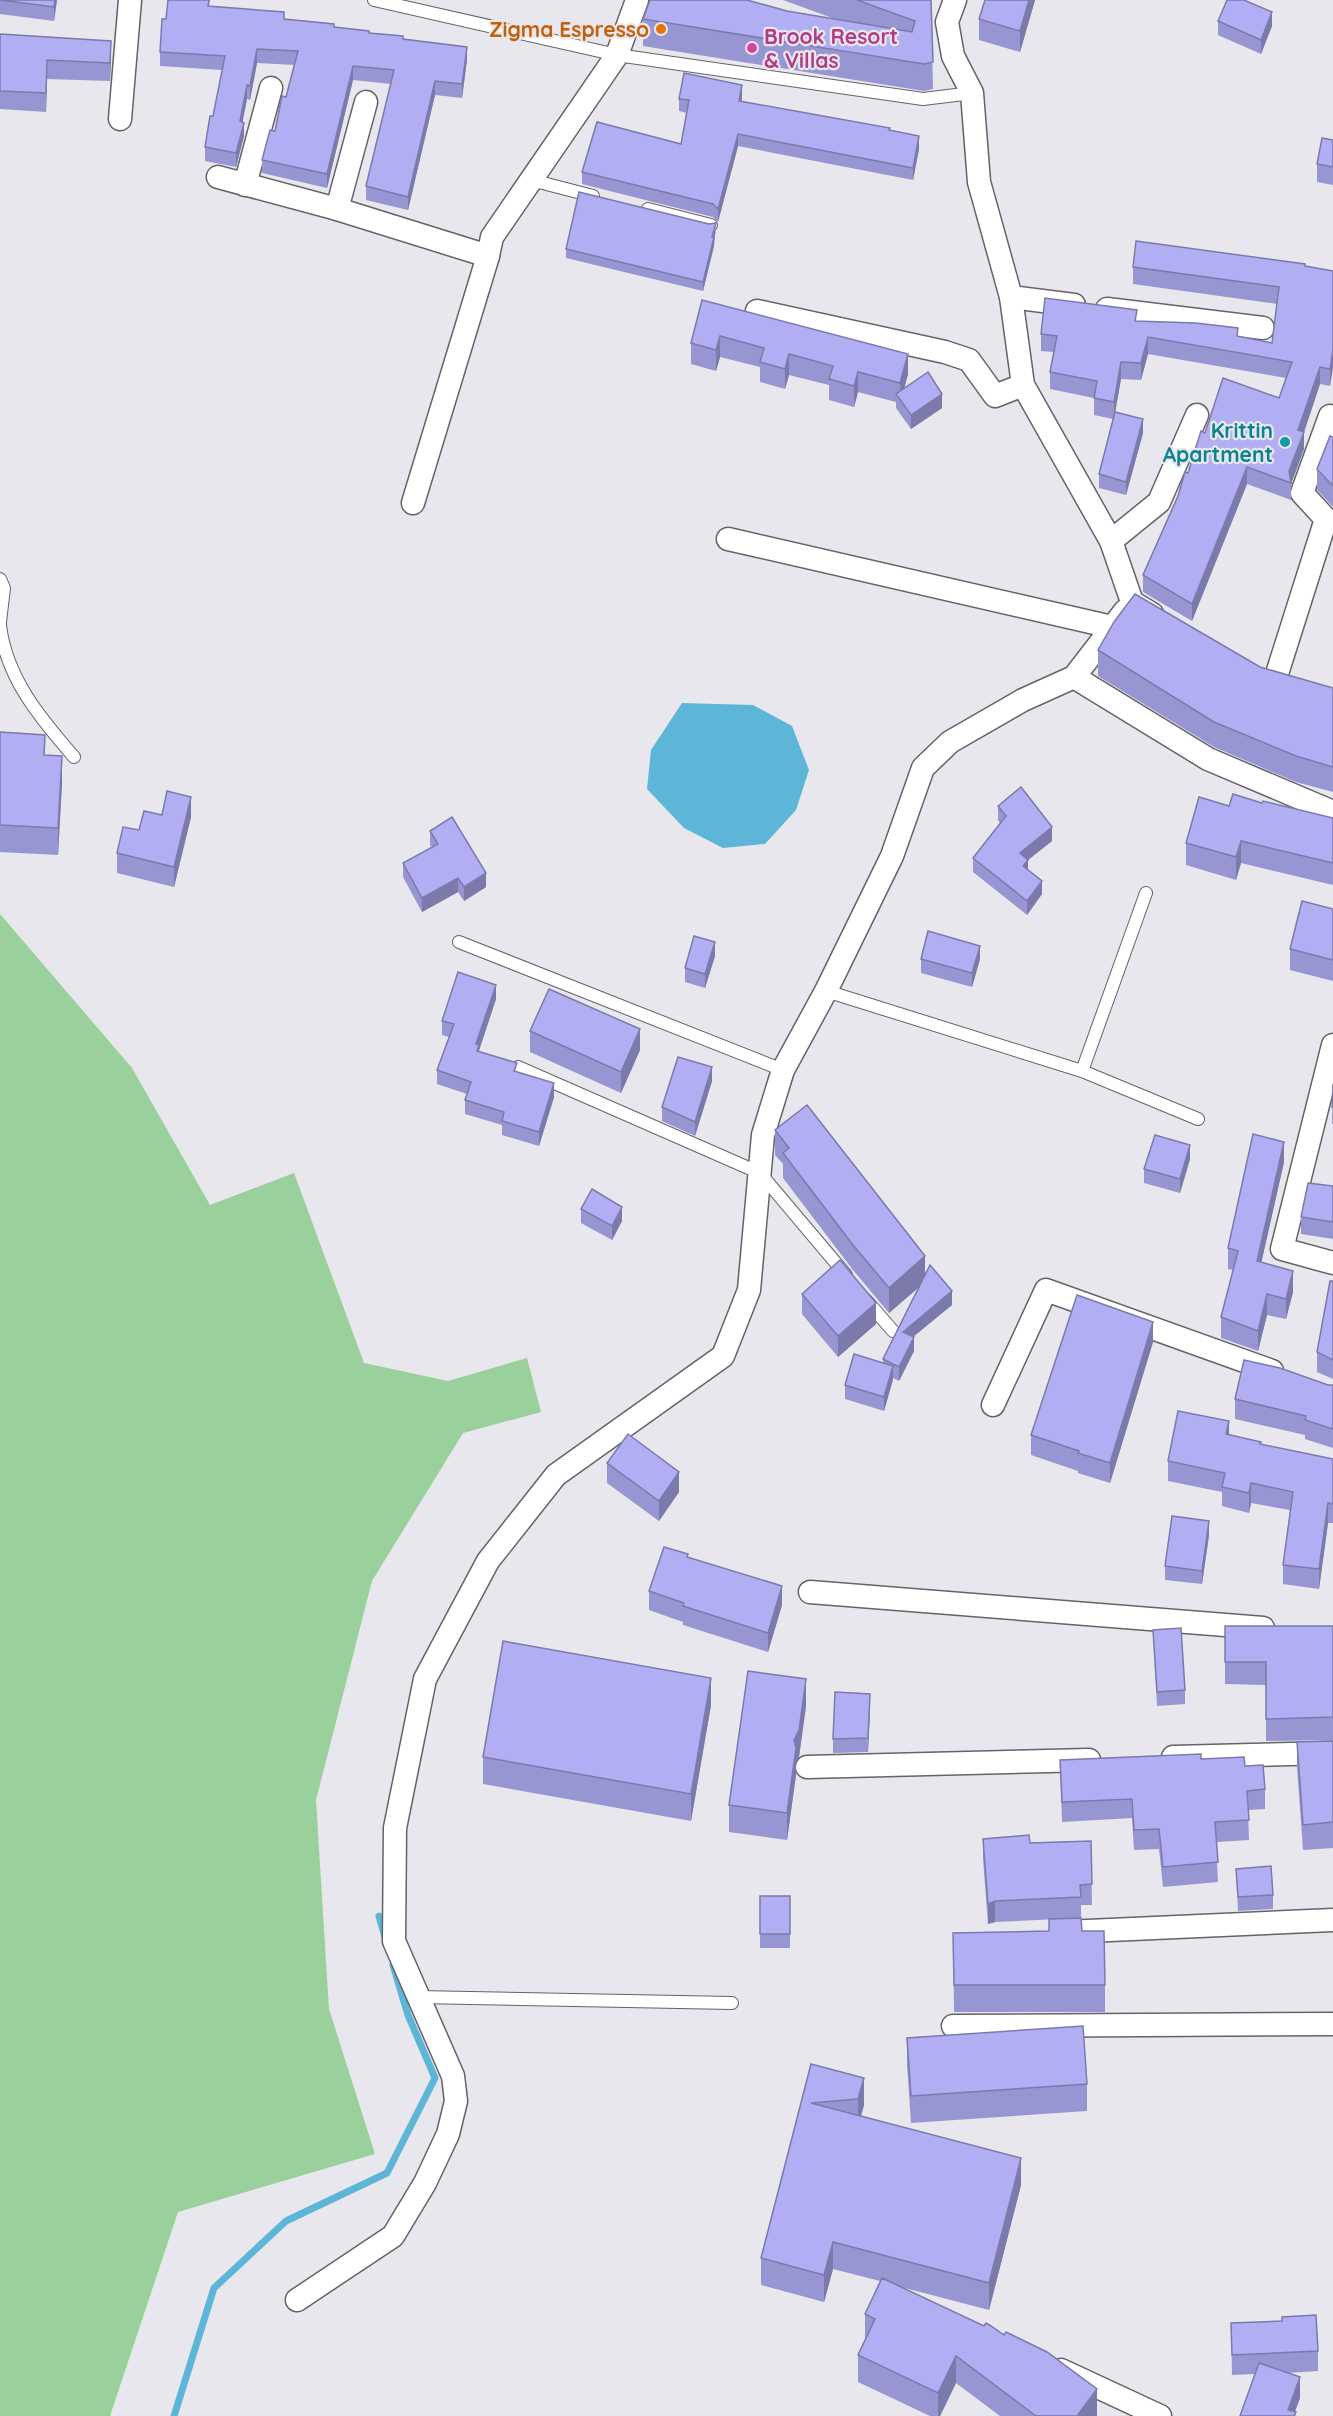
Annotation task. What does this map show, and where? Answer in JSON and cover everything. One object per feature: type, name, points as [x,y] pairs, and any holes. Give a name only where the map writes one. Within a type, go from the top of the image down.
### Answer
[{"type":"street","points":[[120,119],[130,0]]},
{"type":"street","points":[[413,503],[492,237],[617,55],[637,0]]},
{"type":"street","points":[[955,0],[947,22],[952,56],[972,93],[979,182],[1011,297],[1023,385],[1111,541],[1132,602],[1173,626]]},
{"type":"street","points":[[246,185],[271,88]]},
{"type":"street","points":[[337,210],[366,102]]},
{"type":"street","points":[[218,177],[488,256]]},
{"type":"street","points":[[1011,297],[1263,328]]},
{"type":"street","points":[[757,311],[961,357],[969,360],[995,396],[1023,385]]},
{"type":"street","points":[[1111,541],[1159,502],[1197,415]]},
{"type":"street","points":[[1275,681],[1326,519],[1302,493],[1330,416]]},
{"type":"street","points":[[728,539],[1112,627]]},
{"type":"street","points":[[297,2300],[393,2236],[425,2183],[448,2134],[456,2101],[453,2076],[394,1941],[395,1828],[425,1679],[488,1561],[556,1475],[723,1356],[749,1290],[763,1135],[783,1070],[826,991],[892,856],[923,768],[950,742],[1023,700],[1074,677],[1132,602]]},
{"type":"street","points":[[1074,677],[1208,759],[1333,812]]},
{"type":"street","points":[[1333,1045],[1282,1249],[1333,1263]]},
{"type":"street","points":[[993,1405],[1046,1290],[1289,1377]]},
{"type":"street","points":[[810,1592],[1286,1630]]},
{"type":"street","points":[[1154,1758],[1333,1753]]},
{"type":"street","points":[[807,1767],[1106,1759]]},
{"type":"street","points":[[1043,1933],[1333,1920]]},
{"type":"street","points":[[953,2026],[1333,2024]]},
{"type":"street","points":[[1044,2363],[1160,2416]]},
{"type":"lane","points":[[374,0],[617,55],[923,99],[972,93]]},
{"type":"lane","points":[[531,180],[610,200]]},
{"type":"lane","points":[[632,205],[711,225]]},
{"type":"lane","points":[[0,579],[4,588],[0,624],[2,643],[35,712],[74,757]]},
{"type":"lane","points":[[1082,1071],[1146,893]]},
{"type":"lane","points":[[459,942],[783,1070]]},
{"type":"lane","points":[[826,991],[1082,1071],[1198,1119]]},
{"type":"lane","points":[[518,1067],[760,1173],[893,1331]]},
{"type":"lane","points":[[418,1996],[732,2002]]},
{"type":"green space","points":[[0,914],[132,1068],[210,1205],[294,1173],[364,1363],[448,1381],[527,1358],[541,1412],[463,1433],[372,1581],[316,1800],[329,2009],[375,2154],[178,2212],[110,2416],[0,2416]]},
{"type":"water","points":[[682,703],[753,705],[792,726],[809,770],[796,810],[765,844],[723,848],[684,828],[647,789],[651,750]]},
{"type":"building","points":[[0,0],[55,0],[54,7]]},
{"type":"building","points":[[168,0],[209,0],[208,6],[284,12],[284,19],[334,24],[334,27],[403,36],[403,39],[467,47],[462,84],[435,81],[408,197],[366,186],[394,70],[353,66],[327,174],[262,160],[270,130],[275,131],[282,96],[286,97],[298,51],[257,49],[250,86],[247,85],[240,121],[244,123],[236,153],[205,147],[225,56],[160,52],[162,19],[166,19]]},
{"type":"building","points":[[650,0],[747,0],[787,11],[912,32],[915,21],[857,0],[931,0],[933,62],[924,64],[643,19]]},
{"type":"building","points":[[985,0],[1029,0],[1020,31],[979,19]]},
{"type":"building","points":[[1227,0],[1244,0],[1272,12],[1261,40],[1218,21]]},
{"type":"building","points":[[0,34],[111,41],[110,63],[47,60],[46,93],[0,91]]},
{"type":"building","points":[[684,73],[742,85],[739,101],[890,128],[889,130],[919,136],[913,168],[738,134],[718,209],[713,204],[582,172],[597,122],[681,144],[689,100],[679,99]]},
{"type":"building","points":[[1322,138],[1333,140],[1333,167],[1317,164]]},
{"type":"building","points":[[579,192],[709,224],[716,223],[703,282],[566,249]]},
{"type":"building","points":[[1136,241],[1305,264],[1305,266],[1333,271],[1333,350],[1330,369],[1320,367],[1298,430],[1304,432],[1289,471],[1291,483],[1247,467],[1192,604],[1143,575],[1178,496],[1185,472],[1188,473],[1201,431],[1205,433],[1223,378],[1279,398],[1292,362],[1148,337],[1141,363],[1121,362],[1114,402],[1094,398],[1097,381],[1050,372],[1057,336],[1041,334],[1045,298],[1137,310],[1135,321],[1196,323],[1238,328],[1237,336],[1272,343],[1279,287],[1133,267]]},
{"type":"building","points":[[702,300],[908,354],[900,383],[858,372],[854,386],[829,379],[833,366],[789,354],[785,369],[760,362],[764,348],[720,336],[716,350],[691,343]]},
{"type":"building","points":[[928,372],[942,394],[911,415],[896,394]]},
{"type":"building","points":[[1115,412],[1143,419],[1126,482],[1099,474]]},
{"type":"building","points":[[1330,436],[1333,437],[1333,486],[1317,469]]},
{"type":"building","points":[[1135,594],[1260,667],[1333,688],[1333,767],[1296,756],[1214,722],[1098,650],[1114,622]]},
{"type":"building","points":[[0,732],[45,735],[44,755],[62,756],[58,828],[0,825]]},
{"type":"building","points":[[1021,787],[1052,827],[1020,853],[1028,860],[1023,866],[1042,881],[1027,901],[973,858],[1006,816],[998,806]]},
{"type":"building","points":[[167,791],[191,797],[174,867],[117,853],[123,827],[139,830],[144,811],[162,815]]},
{"type":"building","points":[[1233,794],[1262,803],[1263,801],[1333,818],[1333,863],[1241,841],[1236,857],[1186,843],[1199,797],[1229,806]]},
{"type":"building","points":[[452,817],[486,873],[464,887],[458,878],[422,898],[403,863],[438,844],[430,831]]},
{"type":"building","points":[[1302,901],[1333,909],[1333,960],[1290,949]]},
{"type":"building","points":[[928,931],[980,946],[972,973],[921,959]]},
{"type":"building","points":[[694,936],[715,942],[705,974],[685,968]]},
{"type":"building","points":[[458,972],[496,985],[476,1044],[479,1045],[477,1051],[517,1063],[514,1071],[554,1083],[539,1132],[502,1121],[504,1112],[465,1100],[471,1082],[437,1070],[454,1024],[442,1021]]},
{"type":"building","points":[[549,989],[640,1029],[621,1072],[530,1031]]},
{"type":"building","points":[[678,1057],[712,1067],[695,1122],[662,1107]]},
{"type":"building","points":[[807,1105],[925,1256],[889,1288],[783,1153],[789,1148],[775,1130]]},
{"type":"building","points":[[1253,1134],[1284,1142],[1257,1261],[1293,1271],[1286,1299],[1267,1294],[1258,1331],[1221,1317],[1238,1251],[1228,1248]]},
{"type":"building","points":[[1155,1135],[1190,1145],[1180,1179],[1144,1169]]},
{"type":"building","points":[[1308,1183],[1333,1186],[1333,1222],[1301,1217]]},
{"type":"building","points":[[592,1189],[622,1207],[612,1226],[581,1209]]},
{"type":"building","points":[[840,1260],[876,1303],[838,1336],[802,1294]]},
{"type":"building","points":[[930,1265],[952,1291],[903,1332],[914,1337],[899,1367],[883,1359]]},
{"type":"building","points":[[1330,1281],[1333,1281],[1333,1360],[1317,1352]]},
{"type":"building","points":[[1077,1295],[1153,1322],[1110,1463],[1031,1435]]},
{"type":"building","points":[[854,1354],[893,1366],[884,1397],[845,1385]]},
{"type":"building","points":[[1244,1360],[1280,1368],[1333,1385],[1333,1429],[1305,1420],[1306,1416],[1235,1399]]},
{"type":"building","points":[[1178,1411],[1229,1421],[1226,1434],[1261,1442],[1260,1444],[1333,1459],[1333,1504],[1328,1503],[1319,1569],[1283,1565],[1293,1492],[1251,1483],[1249,1493],[1222,1487],[1225,1473],[1168,1461]]},
{"type":"building","points":[[628,1434],[679,1472],[659,1501],[607,1463]]},
{"type":"building","points":[[1172,1516],[1209,1521],[1202,1571],[1165,1566]]},
{"type":"building","points":[[664,1547],[688,1554],[687,1557],[782,1586],[768,1633],[683,1606],[684,1603],[649,1591]]},
{"type":"building","points":[[1225,1626],[1333,1626],[1333,1717],[1266,1719],[1266,1662],[1225,1662]]},
{"type":"building","points":[[1181,1628],[1185,1690],[1157,1692],[1153,1630]]},
{"type":"building","points":[[503,1641],[711,1678],[691,1794],[483,1757]]},
{"type":"building","points":[[748,1671],[806,1679],[799,1730],[794,1740],[796,1748],[787,1813],[729,1805]]},
{"type":"building","points":[[835,1692],[870,1694],[868,1738],[833,1739]]},
{"type":"building","points":[[1333,1741],[1333,1822],[1303,1825],[1297,1742]]},
{"type":"building","points":[[1201,1754],[1201,1759],[1244,1757],[1245,1766],[1263,1765],[1265,1789],[1247,1791],[1249,1820],[1215,1822],[1218,1862],[1163,1867],[1159,1829],[1134,1830],[1132,1799],[1062,1802],[1060,1760]]},
{"type":"building","points":[[1029,1835],[1030,1843],[1091,1841],[1092,1884],[1080,1885],[1081,1897],[995,1901],[988,1904],[983,1839]]},
{"type":"building","points":[[1271,1866],[1273,1895],[1238,1897],[1236,1869]]},
{"type":"building","points":[[760,1896],[790,1896],[790,1934],[760,1934]]},
{"type":"building","points":[[1081,1918],[1082,1931],[1104,1931],[1105,1985],[954,1985],[953,1933],[1049,1931],[1049,1919]]},
{"type":"building","points":[[1083,2026],[1087,2084],[911,2096],[907,2038]]},
{"type":"building","points":[[811,2064],[864,2078],[858,2099],[811,2103],[1021,2158],[989,2283],[833,2242],[824,2275],[761,2258]]},
{"type":"building","points":[[882,2278],[984,2326],[986,2323],[1004,2335],[1006,2332],[1047,2352],[1097,2389],[1077,2416],[1036,2416],[956,2356],[938,2393],[858,2355],[875,2319],[865,2314]]},
{"type":"building","points":[[1316,2315],[1318,2351],[1232,2355],[1231,2323],[1282,2321],[1282,2317]]},
{"type":"building","points":[[1259,2363],[1300,2377],[1288,2410],[1296,2412],[1294,2416],[1240,2416]]},
{"type":"waterway","points":[[379,1916],[385,1937]]},
{"type":"waterway","points":[[174,2416],[214,2288],[286,2221],[387,2173],[435,2078],[408,2015],[393,1965]]},
{"type":"place","name":"Zigma Espresso","points":[[661,29]]},
{"type":"place","name":"Brook Resort & Villas","points":[[752,48]]},
{"type":"place","name":"Krittin Apartment","points":[[1285,442]]}]
